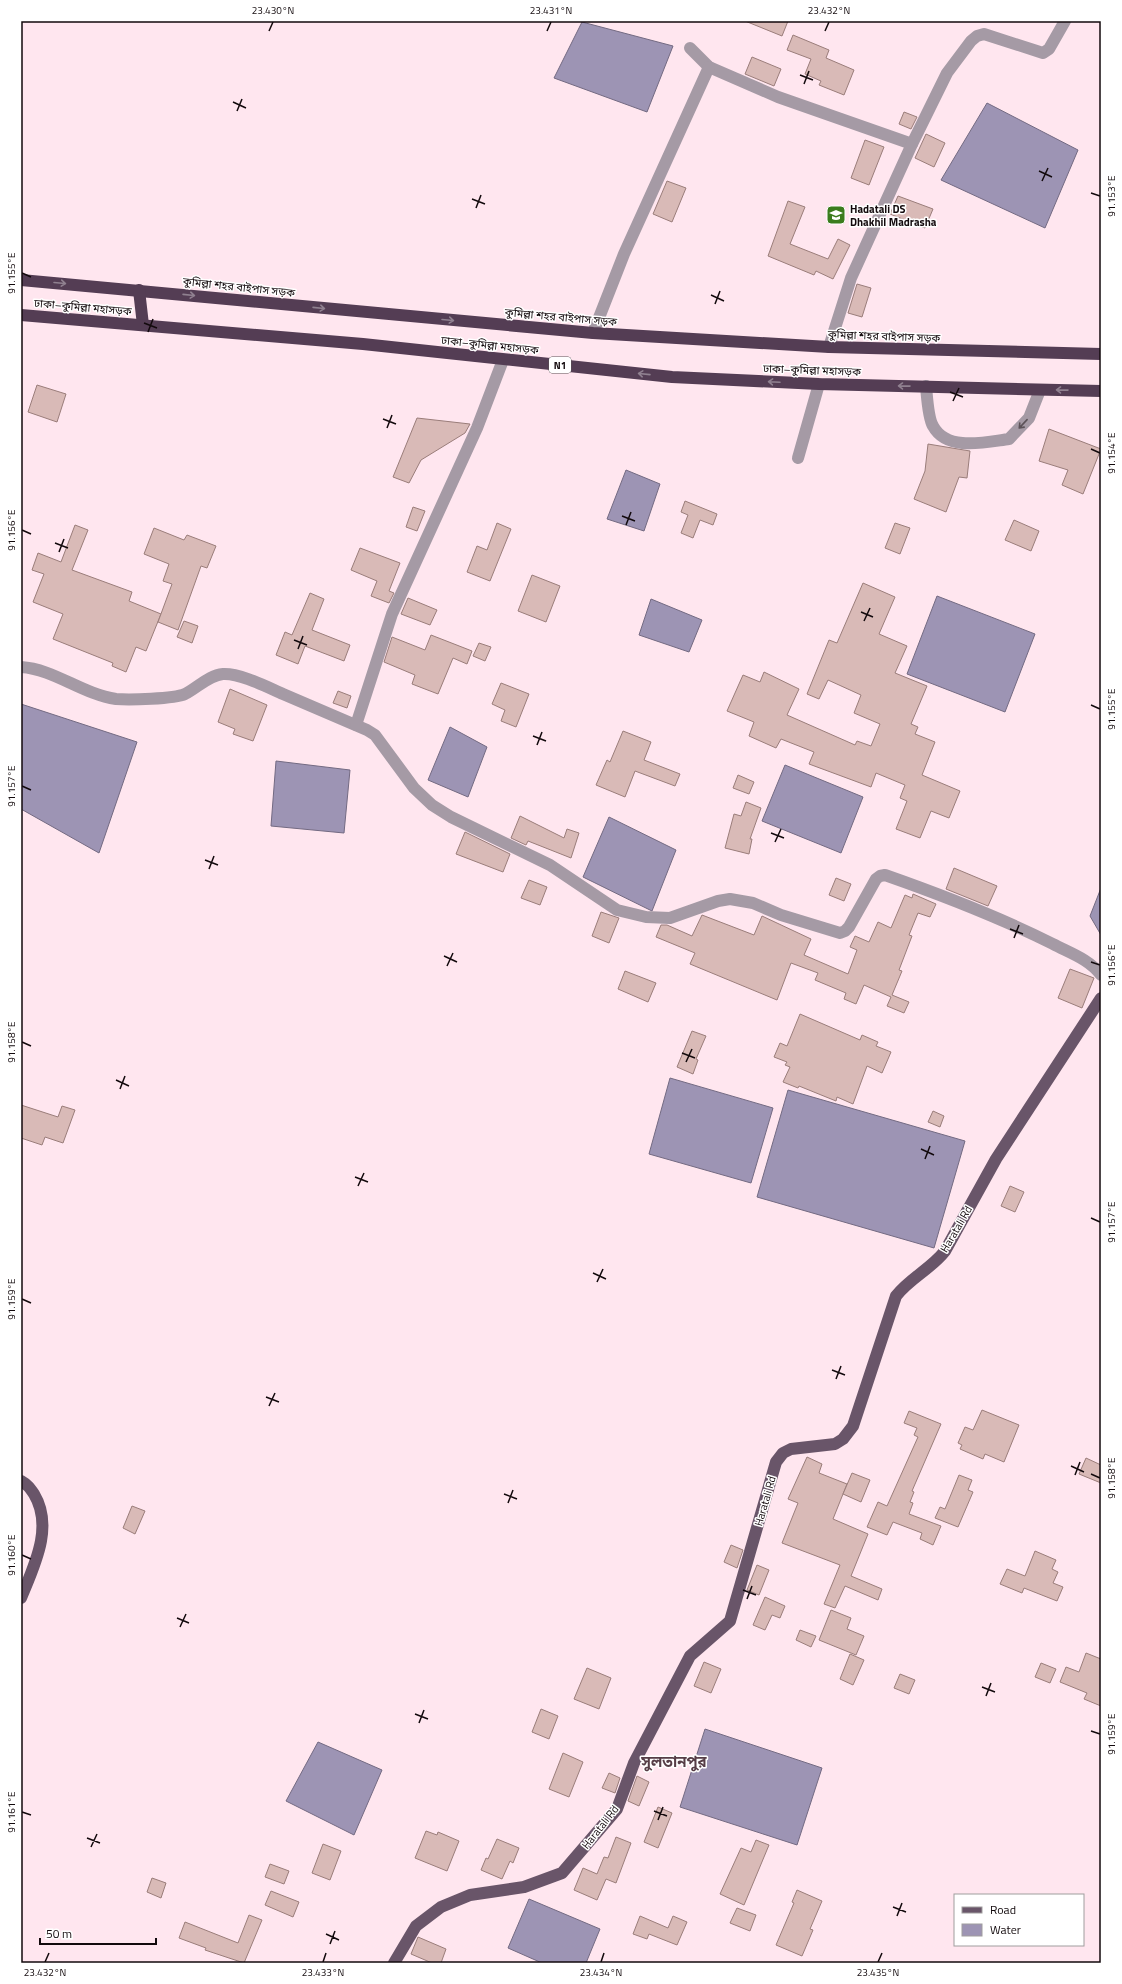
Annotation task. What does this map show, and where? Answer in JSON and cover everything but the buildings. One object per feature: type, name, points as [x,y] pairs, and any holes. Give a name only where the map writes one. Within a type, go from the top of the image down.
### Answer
[{"type":"highway","name":"কুমিল্লা শহর বাইপাস সড়ক","points":[[21,280],[593,334],[829,347],[1101,354]]},
{"type":"highway","points":[[139,290],[142,325]]},
{"type":"highway","name":"ঢাকা–কুমিল্লা মহাসড়ক","points":[[21,315],[364,344],[503,360],[672,376],[819,384],[1101,391]]},
{"type":"main road","name":"Haratali Rd","points":[[394,1963],[416,1926],[441,1907],[470,1895],[524,1887],[562,1873],[617,1809],[634,1763],[668,1701],[690,1656],[730,1621],[776,1462],[783,1453],[790,1449],[836,1444],[843,1439],[853,1426],[896,1296],[901,1289],[938,1260],[945,1250],[996,1159],[1101,998]]},
{"type":"main road","points":[[21,1481],[28,1485],[38,1502],[43,1525],[36,1562],[21,1598]]},
{"type":"street","points":[[829,347],[851,278],[912,144],[948,73],[971,41],[977,36],[984,34],[1043,53],[1049,50],[1065,21]]},
{"type":"street","points":[[690,48],[709,67],[778,97],[912,144]]},
{"type":"street","points":[[593,334],[624,254],[709,67]]},
{"type":"street","points":[[356,725],[392,614],[478,428],[503,360]]},
{"type":"street","points":[[798,458],[819,384]]},
{"type":"street","points":[[926,386],[933,426],[942,436],[953,441],[968,444],[1009,439],[1029,418],[1040,390]]},
{"type":"street","points":[[21,667],[38,669],[80,688],[116,699],[155,698],[183,695],[209,679],[222,674],[234,675],[257,683],[356,725],[375,735],[414,788],[432,805],[451,817],[550,865],[617,910],[631,915],[670,918],[718,901],[730,899],[753,903],[782,915],[840,933],[845,932],[849,927],[876,879],[885,875],[942,895],[1039,937],[1082,958],[1094,966],[1101,975]]},
{"type":"water","points":[[582,22],[673,46],[647,112],[554,78]]},
{"type":"water","points":[[987,103],[1078,150],[1045,228],[941,180]]},
{"type":"water","points":[[626,470],[660,484],[644,531],[607,519]]},
{"type":"water","points":[[937,596],[1035,634],[1005,712],[907,674]]},
{"type":"water","points":[[651,599],[702,620],[689,652],[639,635]]},
{"type":"water","points":[[21,704],[137,742],[99,853],[21,809]]},
{"type":"water","points":[[450,727],[487,747],[468,797],[428,780]]},
{"type":"water","points":[[276,761],[350,770],[344,833],[271,826]]},
{"type":"water","points":[[785,765],[863,797],[841,853],[762,821]]},
{"type":"water","points":[[609,817],[676,850],[652,911],[583,877]]},
{"type":"water","points":[[1101,888],[1101,935],[1090,916]]},
{"type":"water","points":[[670,1078],[773,1108],[751,1183],[649,1154]]},
{"type":"water","points":[[788,1090],[965,1141],[934,1248],[757,1197]]},
{"type":"water","points":[[705,1729],[822,1768],[797,1845],[680,1807]]},
{"type":"water","points":[[318,1742],[382,1770],[354,1835],[286,1801]]},
{"type":"water","points":[[529,1899],[600,1929],[586,1963],[542,1963],[508,1948]]},
{"type":"place","name":"Hadatali DS Dhakhil Madrasha","points":[[836,215]]},
{"type":"district","name":"সুলতানপুর","points":[[674,1761]]}]
